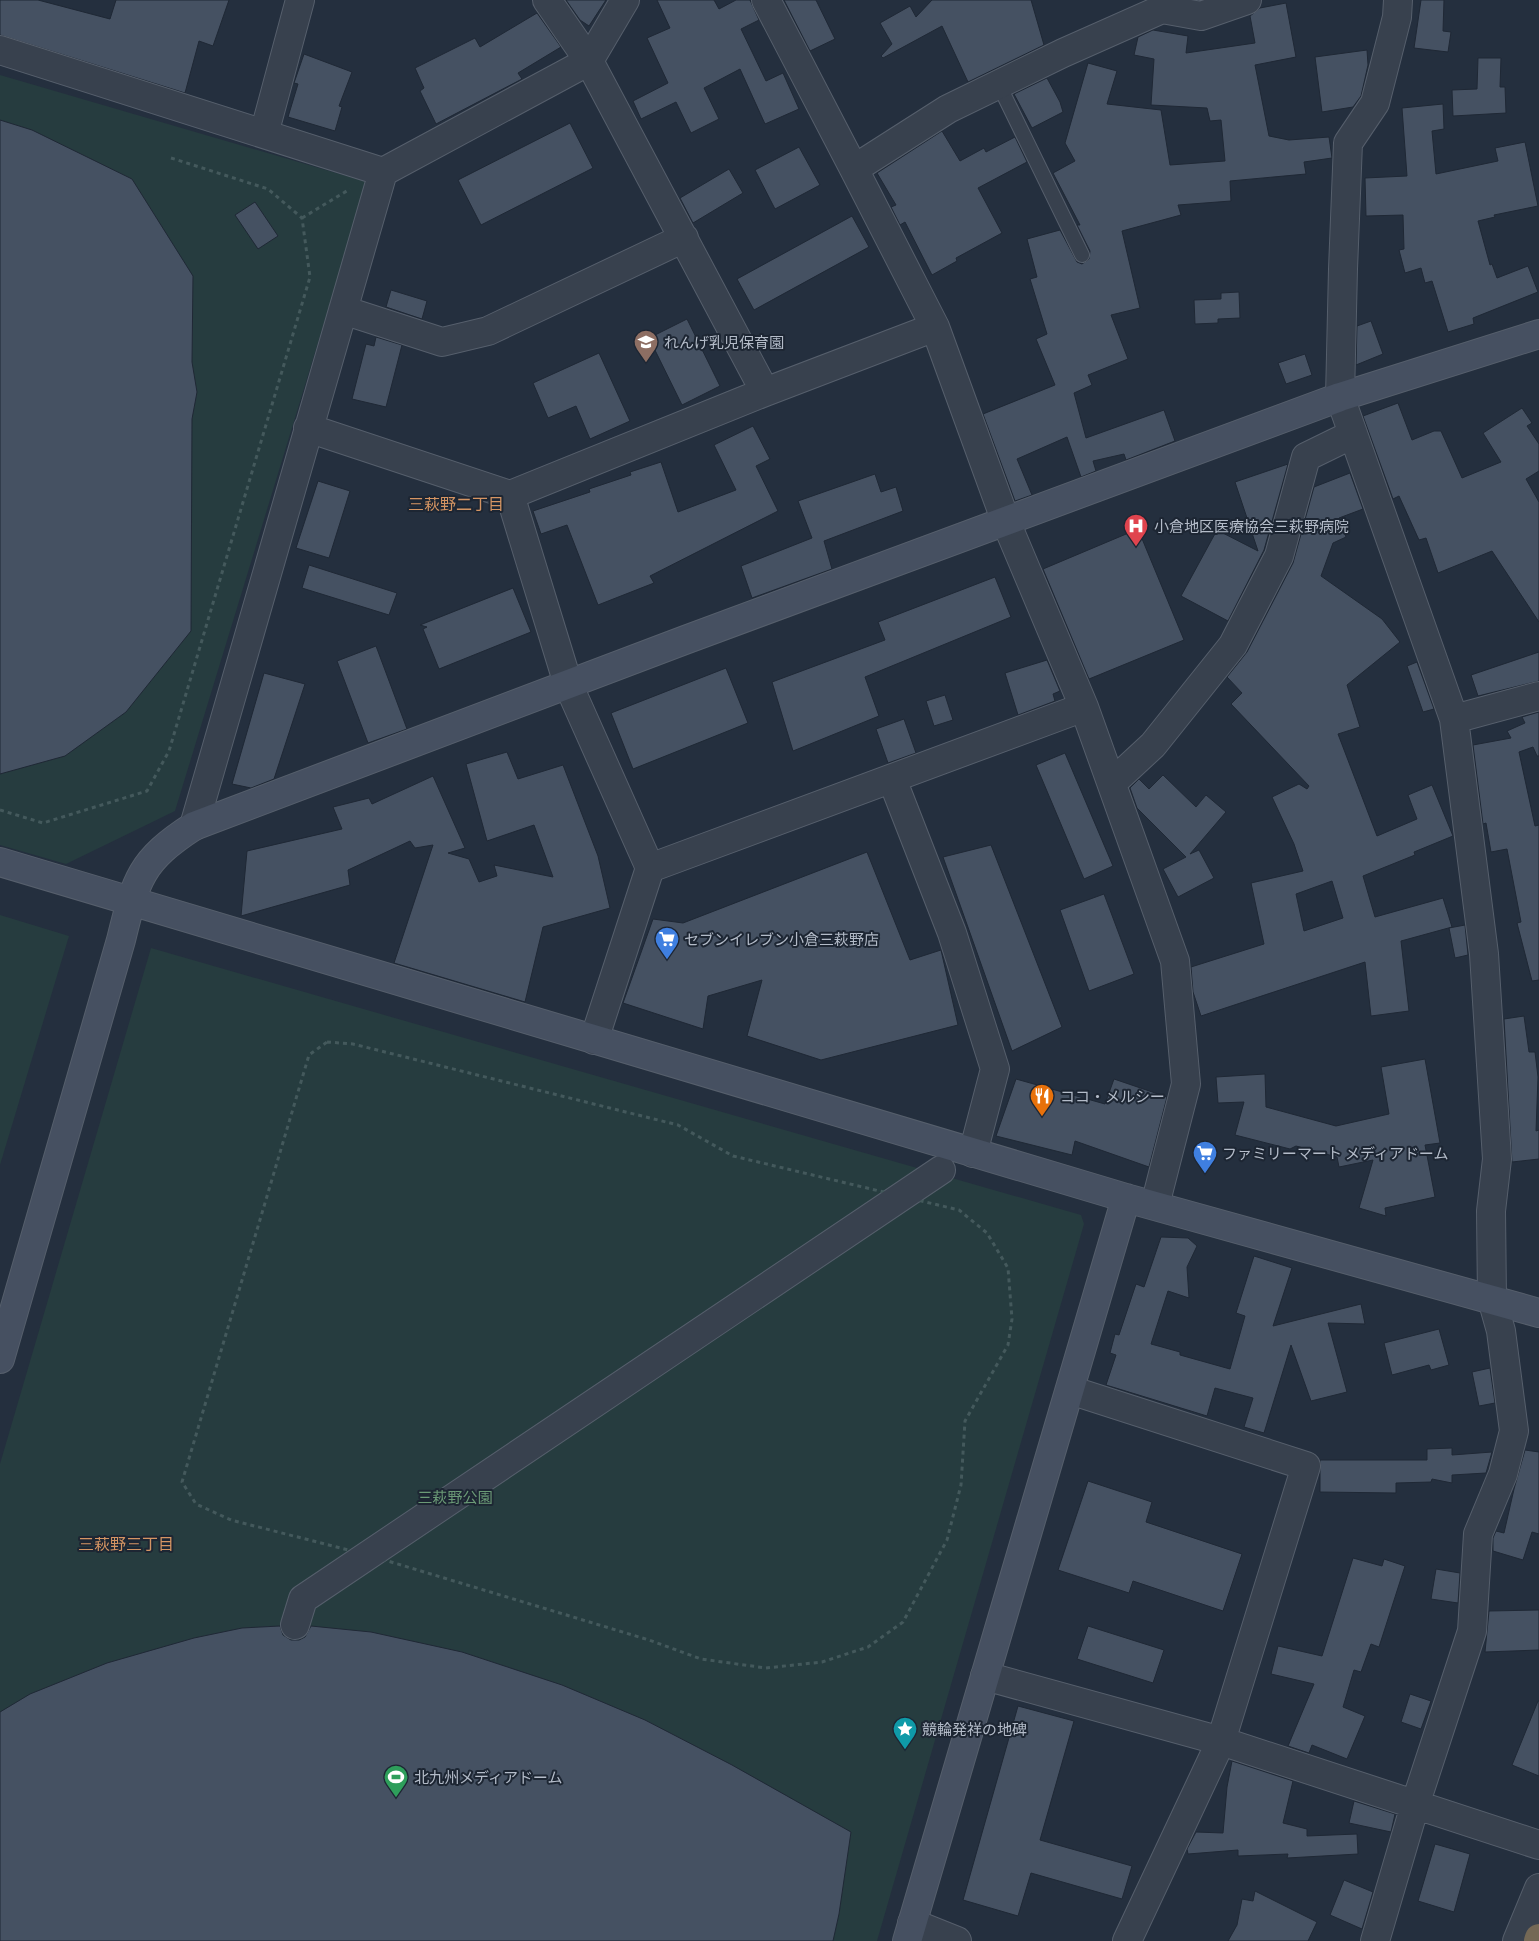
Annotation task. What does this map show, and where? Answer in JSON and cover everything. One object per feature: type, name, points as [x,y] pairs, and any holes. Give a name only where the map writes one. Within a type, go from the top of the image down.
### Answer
[{"type":"street","points":[[264,134],[300,0]]},
{"type":"street","points":[[547,0],[589,61],[765,392]]},
{"type":"street","points":[[0,50],[382,171],[589,61],[625,0]]},
{"type":"street","points":[[766,0],[935,327],[1006,522],[1084,708],[1175,961],[1186,1084],[1155,1205]]},
{"type":"street","points":[[854,169],[948,110],[1160,4],[1201,16],[1247,0]]},
{"type":"street","points":[[1375,1941],[1415,1805],[1472,1631],[1478,1534],[1504,1474],[1514,1431],[1502,1331],[1492,1299],[1491,1211],[1497,1159],[1484,954],[1454,719],[1340,397],[1342,269],[1348,143],[1375,103],[1398,17],[1398,0]]},
{"type":"street","points":[[194,826],[382,171]]},
{"type":"street","points":[[342,310],[442,342],[488,331],[684,238]]},
{"type":"street","points":[[308,428],[510,495],[765,392],[935,327]]},
{"type":"street","points":[[0,1359],[131,900],[140,877],[152,858],[170,842],[194,826],[685,640],[1340,397],[1539,334]]},
{"type":"street","points":[[1112,783],[1153,745],[1233,645],[1279,556],[1306,457],[1354,434]]},
{"type":"street","points":[[510,495],[568,684],[650,868],[594,1040]]},
{"type":"street","points":[[1454,719],[1539,696]]},
{"type":"street","points":[[650,868],[1084,708]]},
{"type":"street","points":[[892,779],[952,932],[995,1069],[973,1153]]},
{"type":"street","points":[[0,862],[1126,1198],[1539,1313]]},
{"type":"street","points":[[295,1625],[302,1599],[941,1170]]},
{"type":"street","points":[[957,1941],[909,1932],[1126,1198]]},
{"type":"street","points":[[1070,1390],[1306,1466],[1221,1741],[1127,1941]]},
{"type":"street","points":[[985,1676],[1221,1741],[1539,1845]]},
{"type":"street","points":[[1517,1941],[1539,1888]]},
{"type":"lane","points":[[999,85],[1082,255]]},
{"type":"path","points":[[0,810],[43,823],[147,791],[169,751],[310,277],[302,218],[268,189],[168,157]]},
{"type":"path","points":[[302,218],[382,171]]},
{"type":"path","points":[[327,1042],[353,1044],[678,1126],[733,1156],[959,1210],[986,1233],[1008,1268],[1012,1319],[1008,1345],[965,1421],[961,1485],[948,1540],[903,1622],[868,1646],[822,1662],[766,1668],[701,1659],[649,1640],[368,1555],[231,1520],[196,1504],[182,1482],[309,1055],[327,1042]]},
{"type":"green space","points":[[0,75],[367,182],[175,811],[66,864],[0,845]]},
{"type":"green space","points":[[0,915],[69,936],[0,1165]]},
{"type":"green space","name":"三萩野公園","points":[[151,948],[1081,1215],[1084,1224],[877,1941],[0,1941],[0,1464]]},
{"type":"building","points":[[0,0],[38,0],[110,19],[116,0],[229,0],[213,46],[199,41],[185,93],[0,35]]},
{"type":"building","points":[[566,0],[606,0],[589,26],[580,20]]},
{"type":"building","points":[[657,0],[714,0],[719,9],[736,0],[750,0],[759,20],[741,29],[766,81],[783,73],[799,109],[765,124],[740,69],[704,88],[719,119],[691,133],[676,102],[641,119],[633,101],[668,83],[647,38],[670,28]]},
{"type":"building","points":[[784,0],[816,0],[835,39],[810,51]]},
{"type":"building","points":[[932,0],[1031,0],[1044,45],[968,82],[942,26],[883,58],[881,56],[892,44],[880,23],[910,6],[916,17]]},
{"type":"building","points":[[1421,0],[1444,0],[1443,31],[1451,32],[1448,52],[1414,48]]},
{"type":"building","points":[[1286,3],[1296,57],[1255,65],[1269,136],[1289,140],[1329,137],[1332,158],[1304,162],[1306,174],[1230,181],[1231,201],[1178,205],[1181,215],[1122,231],[1140,308],[1111,315],[1128,359],[1088,375],[1092,385],[1074,393],[1086,438],[1164,410],[1175,441],[1126,460],[1124,454],[1093,461],[1096,471],[1081,477],[1067,437],[1017,459],[1032,495],[1015,501],[983,414],[1055,385],[1036,339],[1047,334],[1030,279],[1037,277],[1027,239],[1060,230],[1077,262],[1082,264],[1089,259],[1090,251],[1077,225],[1080,225],[1053,173],[1075,161],[1065,143],[1088,63],[1117,71],[1107,104],[1161,110],[1170,165],[1225,161],[1221,120],[1210,121],[1207,108],[1151,105],[1154,59],[1134,55],[1138,37],[1153,30],[1188,36],[1186,53],[1255,43],[1250,16],[1260,8]]},
{"type":"building","points":[[537,13],[561,47],[518,73],[522,79],[436,124],[420,91],[424,88],[415,68],[475,38],[480,47]]},
{"type":"building","points":[[1367,50],[1368,65],[1361,96],[1353,107],[1322,112],[1315,57]]},
{"type":"building","points":[[304,54],[352,72],[339,106],[342,107],[335,131],[288,117],[298,84],[294,83]]},
{"type":"building","points":[[1478,58],[1501,58],[1500,87],[1505,87],[1506,113],[1453,116],[1452,90],[1477,89]]},
{"type":"building","points":[[1047,78],[1060,102],[1063,112],[1032,128],[1014,94]]},
{"type":"building","points":[[1443,104],[1444,129],[1432,131],[1436,174],[1498,161],[1495,148],[1525,142],[1538,206],[1494,215],[1495,217],[1478,221],[1490,265],[1492,264],[1497,278],[1528,266],[1538,292],[1473,318],[1474,324],[1448,332],[1432,281],[1425,283],[1421,268],[1405,273],[1399,250],[1404,249],[1403,215],[1366,216],[1365,178],[1407,176],[1402,108]]},
{"type":"building","points":[[0,120],[32,130],[132,179],[193,276],[192,362],[197,392],[192,419],[191,631],[126,712],[65,756],[0,774]]},
{"type":"building","points":[[570,123],[593,168],[481,225],[458,180]]},
{"type":"building","points":[[942,131],[960,161],[984,148],[986,152],[1015,137],[1027,162],[978,188],[1002,233],[956,258],[957,261],[932,275],[905,222],[900,225],[891,207],[896,205],[877,173]]},
{"type":"building","points":[[799,147],[820,185],[775,209],[755,170]]},
{"type":"building","points":[[729,169],[743,193],[693,223],[680,198]]},
{"type":"building","points":[[255,202],[278,236],[258,249],[235,215]]},
{"type":"building","points":[[852,216],[869,247],[754,310],[737,279]]},
{"type":"building","points":[[391,290],[427,301],[422,319],[386,307]]},
{"type":"building","points":[[1239,292],[1240,318],[1218,319],[1218,323],[1195,324],[1194,300],[1221,299],[1221,293]]},
{"type":"building","points":[[687,319],[720,386],[682,405],[649,338]]},
{"type":"building","points":[[1371,321],[1383,354],[1356,365],[1357,326]]},
{"type":"building","points":[[376,337],[402,345],[386,407],[352,399],[366,344],[374,346]]},
{"type":"building","points":[[599,353],[630,421],[590,439],[576,406],[548,418],[533,383]]},
{"type":"building","points":[[1305,354],[1312,375],[1286,384],[1278,363]]},
{"type":"building","points":[[1398,403],[1412,440],[1434,431],[1441,431],[1462,478],[1501,462],[1483,433],[1522,408],[1532,423],[1527,426],[1539,444],[1539,471],[1526,479],[1539,502],[1539,622],[1492,551],[1438,573],[1426,538],[1419,540],[1399,496],[1393,499],[1363,416]]},
{"type":"building","points":[[753,426],[770,459],[756,466],[778,511],[650,576],[654,583],[598,605],[567,525],[541,534],[533,511],[590,492],[589,489],[631,475],[630,472],[661,462],[678,512],[736,490],[714,445]]},
{"type":"building","points":[[1288,464],[1264,550],[1228,621],[1181,596],[1217,530],[1258,551],[1235,482]]},
{"type":"building","points":[[1350,473],[1363,509],[1339,518],[1346,537],[1333,543],[1321,576],[1382,619],[1400,642],[1347,685],[1360,727],[1338,734],[1377,836],[1417,819],[1408,795],[1432,785],[1453,836],[1414,852],[1415,855],[1363,876],[1375,917],[1443,898],[1452,927],[1401,941],[1409,1011],[1371,1016],[1365,962],[1201,1016],[1193,992],[1191,967],[1264,944],[1251,883],[1303,871],[1294,844],[1272,797],[1299,784],[1307,789],[1309,786],[1231,704],[1242,693],[1227,677],[1247,652],[1293,563],[1314,487]],"holes":[[[1332,881],[1343,918],[1304,931],[1296,894]]]},
{"type":"building","points":[[875,474],[881,492],[896,487],[903,511],[824,541],[832,569],[752,598],[741,566],[812,538],[798,501]]},
{"type":"building","points":[[318,481],[350,491],[329,558],[296,548]]},
{"type":"building","points":[[1138,529],[1184,640],[1089,679],[1043,569]]},
{"type":"building","points":[[309,565],[397,593],[389,615],[302,588]]},
{"type":"building","points":[[995,577],[1011,617],[865,677],[879,716],[793,751],[772,682],[885,640],[878,622]]},
{"type":"building","points":[[513,588],[531,632],[439,669],[423,629],[427,627],[420,625]]},
{"type":"building","points":[[376,646],[407,729],[368,743],[337,661]]},
{"type":"building","points":[[1539,652],[1539,681],[1478,696],[1471,675]]},
{"type":"building","points":[[1047,660],[1060,691],[1053,694],[1055,701],[1018,715],[1005,673]]},
{"type":"building","points":[[1417,662],[1434,709],[1423,712],[1407,666]]},
{"type":"building","points":[[726,668],[748,723],[633,769],[611,713]]},
{"type":"building","points":[[264,673],[305,684],[274,779],[251,788],[232,784]]},
{"type":"building","points":[[945,695],[953,720],[934,726],[926,701]]},
{"type":"building","points":[[1539,712],[1539,756],[1537,756],[1533,747],[1519,752],[1535,826],[1539,825],[1539,980],[1532,981],[1517,923],[1521,922],[1507,849],[1491,852],[1486,823],[1483,824],[1473,745],[1511,738],[1507,731],[1525,723],[1522,717]]},
{"type":"building","points":[[904,719],[916,753],[888,763],[876,729]]},
{"type":"building","points":[[507,752],[518,779],[563,765],[598,856],[610,908],[543,927],[525,1002],[394,963],[433,845],[415,848],[410,841],[348,870],[350,885],[241,916],[247,851],[342,829],[333,807],[369,798],[372,804],[433,776],[465,848],[448,853],[469,859],[479,882],[497,876],[494,865],[553,877],[534,825],[487,841],[466,764]]},
{"type":"building","points":[[1065,753],[1113,866],[1084,879],[1036,765]]},
{"type":"building","points":[[1163,775],[1196,807],[1206,795],[1226,812],[1190,854],[1199,850],[1214,878],[1178,897],[1163,869],[1186,857],[1137,808],[1130,788],[1139,779],[1149,789]]},
{"type":"building","points":[[991,845],[1062,1027],[1012,1051],[943,857]]},
{"type":"building","points":[[867,852],[910,960],[941,950],[958,1025],[821,1060],[747,1036],[762,980],[708,996],[703,1029],[623,1003],[653,919],[683,923]]},
{"type":"building","points":[[1104,894],[1134,974],[1089,991],[1060,910]]},
{"type":"building","points":[[1465,925],[1468,955],[1455,958],[1449,928]]},
{"type":"building","points":[[1524,1016],[1529,1052],[1535,1052],[1538,1077],[1536,1131],[1539,1130],[1539,1159],[1512,1162],[1504,1019]]},
{"type":"building","points":[[1425,1059],[1440,1143],[1425,1145],[1435,1197],[1385,1208],[1386,1216],[1359,1208],[1373,1160],[1339,1167],[1337,1157],[1296,1146],[1290,1149],[1235,1135],[1244,1102],[1218,1103],[1216,1077],[1265,1074],[1266,1107],[1336,1126],[1389,1114],[1381,1067]]},
{"type":"building","points":[[1016,1079],[1105,1104],[1114,1079],[1167,1097],[1149,1167],[1075,1141],[1072,1155],[996,1136]]},
{"type":"building","points":[[1161,1237],[1188,1238],[1197,1246],[1187,1267],[1189,1298],[1168,1291],[1151,1344],[1180,1352],[1180,1355],[1230,1369],[1245,1316],[1236,1313],[1254,1256],[1292,1268],[1273,1326],[1361,1304],[1365,1324],[1328,1323],[1347,1392],[1311,1401],[1291,1345],[1264,1433],[1244,1427],[1253,1398],[1215,1388],[1207,1416],[1106,1385],[1116,1355],[1110,1353],[1115,1334],[1119,1335],[1136,1284],[1144,1287]]},
{"type":"building","points":[[1439,1329],[1449,1365],[1431,1370],[1429,1365],[1392,1375],[1384,1343]]},
{"type":"building","points":[[1490,1368],[1495,1403],[1479,1406],[1472,1372]]},
{"type":"building","points":[[1452,1448],[1452,1455],[1492,1452],[1486,1473],[1452,1475],[1452,1483],[1432,1479],[1431,1482],[1396,1483],[1396,1493],[1320,1492],[1320,1460],[1427,1460],[1427,1449]]},
{"type":"building","points":[[1525,1450],[1539,1452],[1539,1534],[1532,1532],[1523,1560],[1493,1551],[1493,1538],[1496,1531],[1504,1533]]},
{"type":"building","points":[[1088,1481],[1152,1502],[1146,1522],[1242,1554],[1223,1611],[1133,1581],[1129,1593],[1058,1570]]},
{"type":"building","points":[[1353,1558],[1382,1566],[1384,1559],[1405,1566],[1379,1647],[1371,1644],[1361,1672],[1354,1670],[1343,1707],[1365,1716],[1347,1759],[1312,1745],[1309,1753],[1288,1746],[1314,1684],[1271,1674],[1278,1646],[1322,1656]]},
{"type":"building","points":[[1436,1569],[1460,1573],[1458,1603],[1431,1599]]},
{"type":"building","points":[[1539,1610],[1539,1650],[1485,1652],[1489,1611]]},
{"type":"building","name":"北九州メディアドーム","points":[[280,1626],[283,1635],[291,1640],[299,1640],[305,1637],[311,1626],[371,1632],[462,1652],[562,1685],[645,1720],[732,1765],[851,1832],[839,1914],[833,1941],[0,1941],[0,1712],[30,1694],[107,1663],[194,1638],[242,1628]]},
{"type":"building","points":[[1088,1626],[1164,1650],[1153,1683],[1077,1659]]},
{"type":"building","points":[[1410,1694],[1431,1701],[1421,1729],[1401,1722]]},
{"type":"building","points":[[1539,1701],[1539,1776],[1512,1765]]},
{"type":"building","points":[[1018,1706],[1074,1721],[1040,1840],[1132,1866],[1122,1899],[1031,1873],[1018,1916],[963,1900]]},
{"type":"building","points":[[1232,1761],[1293,1781],[1283,1823],[1307,1829],[1307,1836],[1357,1834],[1358,1854],[1287,1858],[1288,1854],[1238,1856],[1238,1850],[1188,1854],[1187,1849],[1196,1832],[1223,1833],[1227,1787]]},
{"type":"building","points":[[1354,1801],[1395,1814],[1391,1832],[1349,1823]]},
{"type":"building","points":[[1435,1844],[1470,1854],[1454,1912],[1418,1901]]},
{"type":"building","points":[[1344,1880],[1373,1892],[1362,1929],[1330,1915]]},
{"type":"building","points":[[1255,1891],[1317,1922],[1308,1941],[1228,1941],[1237,1925],[1242,1899],[1253,1901]]},
{"type":"place","name":"れんげ乳児保育園","points":[[646,363]]},
{"type":"place","name":"小倉地区医療協会三萩野病院","points":[[1136,547]]},
{"type":"place","name":"セブンイレブン小倉三萩野店","points":[[667,960]]},
{"type":"place","name":"ココ・メルシー","points":[[1042,1117]]},
{"type":"place","name":"ファミリーマート メディアドーム","points":[[1205,1174]]},
{"type":"place","name":"競輪発祥の地碑","points":[[905,1750]]},
{"type":"place","name":"北九州メディアドーム","points":[[396,1798]]},
{"type":"district","name":"三萩野二丁目","points":[[456,503]]},
{"type":"district","name":"三萩野三丁目","points":[[126,1543]]}]
